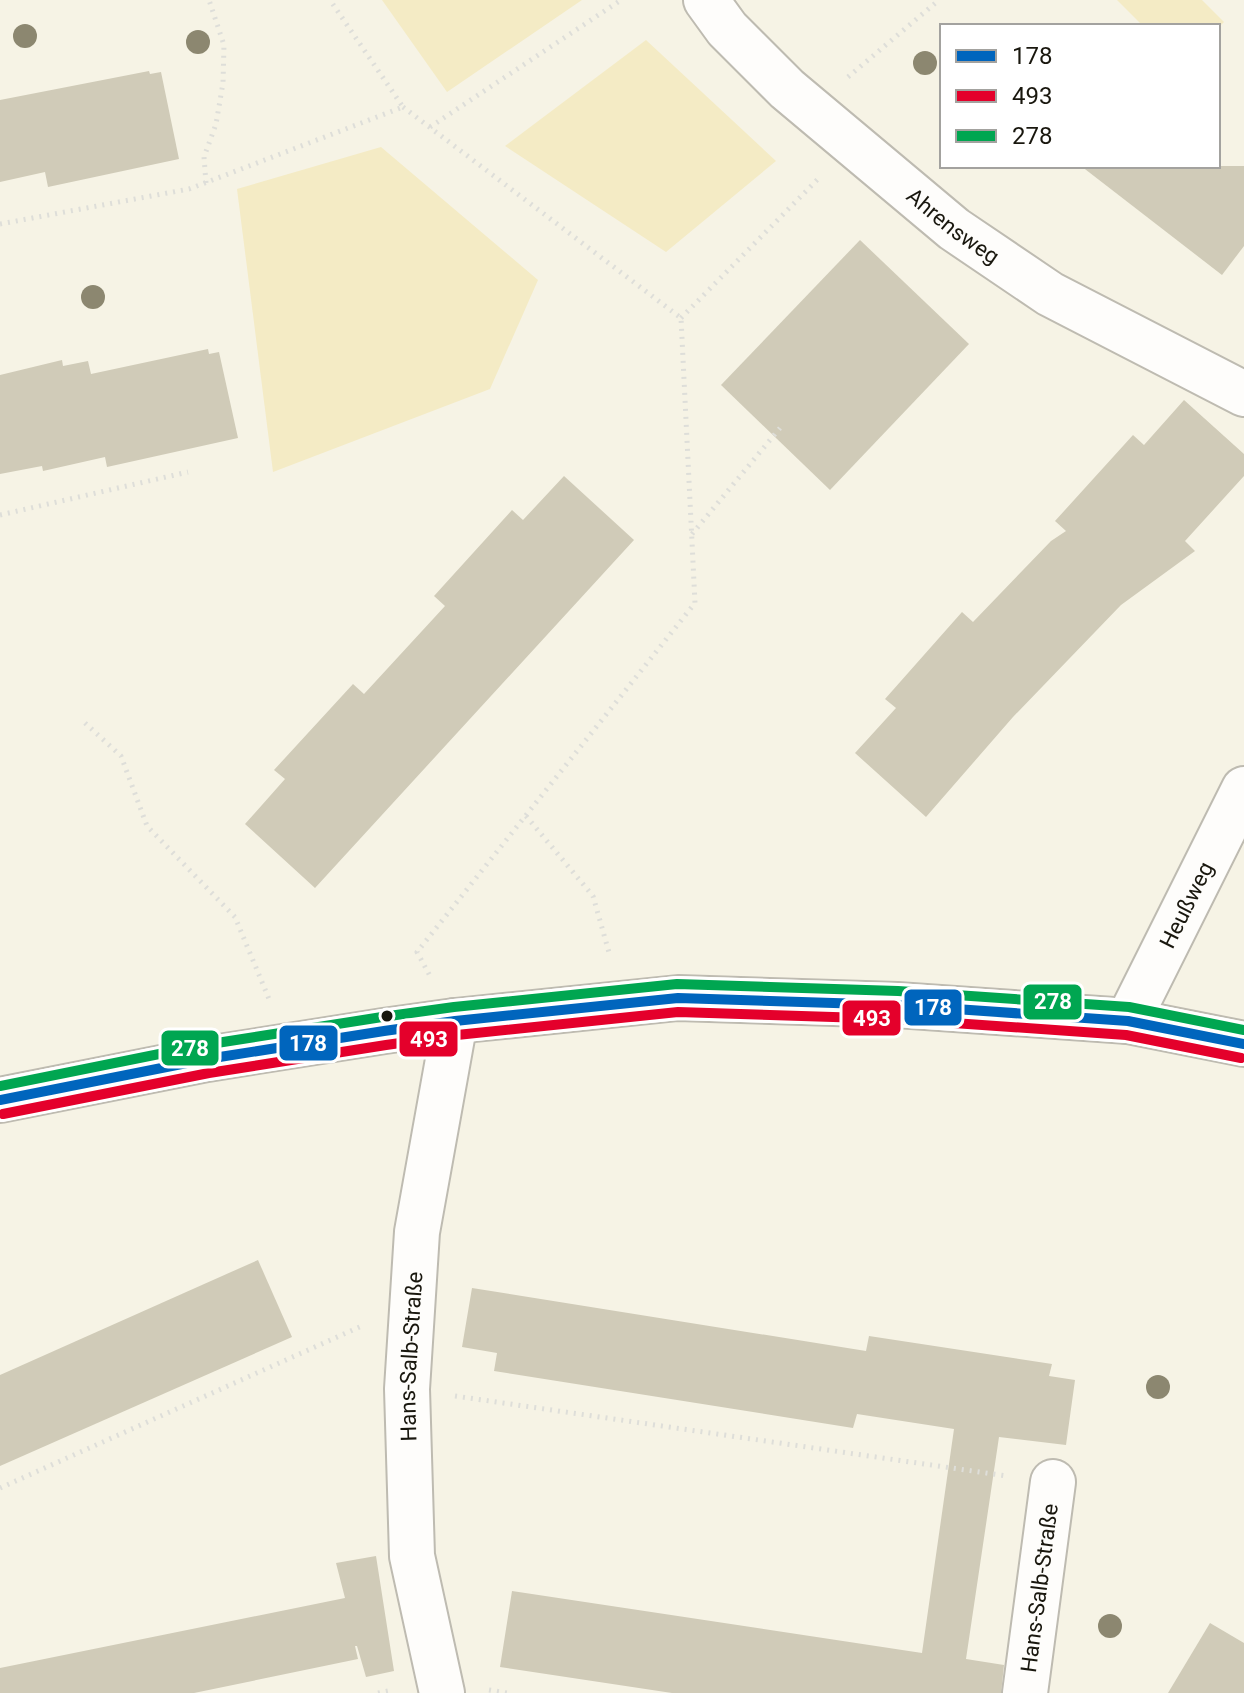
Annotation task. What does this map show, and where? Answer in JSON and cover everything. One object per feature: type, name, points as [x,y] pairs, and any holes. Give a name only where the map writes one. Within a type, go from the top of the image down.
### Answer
[{"type":"street","name":"Ahrensweg","points":[[706,0],[727,29],[787,89],[954,229],[1050,294],[1244,394]]},
{"type":"street","name":"Heußweg","points":[[1128,1021],[1244,789]]},
{"type":"street","points":[[0,1100],[207,1059],[455,1021],[678,998],[897,1005],[1128,1021],[1244,1044]]},
{"type":"street","name":"Hans-Salb-Straße","points":[[442,1693],[412,1556],[407,1389],[417,1232],[455,1021]]},
{"type":"street","name":"Hans-Salb-Straße","points":[[1025,1693],[1053,1482]]},
{"type":"path","points":[[206,183],[204,157],[216,124],[223,83],[224,45],[209,0]]},
{"type":"path","points":[[330,0],[403,107],[681,318]]},
{"type":"path","points":[[430,127],[621,0]]},
{"type":"path","points":[[811,109],[939,0]]},
{"type":"path","points":[[0,224],[189,189],[403,107]]},
{"type":"path","points":[[455,1021],[417,952],[695,603],[681,318],[852,144]]},
{"type":"path","points":[[691,535],[780,428]]},
{"type":"path","points":[[0,515],[188,472]]},
{"type":"path","points":[[85,723],[121,756],[147,826],[235,917],[289,1046]]},
{"type":"path","points":[[526,816],[593,896],[623,1004]]},
{"type":"path","points":[[0,1488],[412,1304]]},
{"type":"path","points":[[407,1389],[1053,1482]]},
{"type":"shaded area","points":[[382,0],[582,0],[447,92]]},
{"type":"shaded area","points":[[1117,0],[1202,0],[1224,22],[1220,26],[1141,24]]},
{"type":"shaded area","points":[[646,40],[776,161],[666,252],[505,146]]},
{"type":"shaded area","points":[[381,147],[538,280],[490,389],[273,472],[237,189]]},
{"type":"building","points":[[149,71],[150,74],[161,72],[179,159],[48,187],[45,172],[0,182],[0,100]]},
{"type":"building","points":[[1244,166],[1244,246],[1222,275],[1084,168]]},
{"type":"building","points":[[860,240],[969,344],[830,490],[721,385]]},
{"type":"building","points":[[208,349],[209,354],[219,352],[238,438],[107,467],[105,457],[43,471],[42,466],[0,474],[0,375],[62,360],[63,366],[88,361],[91,374]]},
{"type":"building","points":[[1184,400],[1244,454],[1244,476],[1185,541],[1195,551],[1121,605],[1013,717],[926,817],[855,753],[896,708],[885,699],[962,612],[973,622],[1051,541],[1066,531],[1055,521],[1133,435],[1144,445]]},
{"type":"building","points":[[564,476],[634,540],[315,888],[245,824],[285,779],[274,770],[353,684],[364,694],[445,606],[434,596],[512,510],[523,520]]},
{"type":"building","points":[[258,1260],[292,1337],[0,1466],[0,1375]]},
{"type":"building","points":[[472,1288],[866,1351],[869,1336],[1052,1364],[1049,1376],[1075,1380],[1066,1445],[999,1437],[966,1659],[1004,1665],[1001,1693],[672,1693],[500,1667],[512,1591],[922,1653],[954,1429],[857,1414],[853,1428],[494,1371],[497,1353],[462,1347]]},
{"type":"building","points":[[376,1556],[394,1671],[366,1677],[355,1646],[358,1659],[194,1693],[0,1693],[0,1668],[345,1598],[336,1563]]},
{"type":"building","points":[[1210,1623],[1244,1643],[1244,1693],[1168,1693]]},
{"type":"transit line","name":"278","points":[[0,1086],[204,1045],[382,1017],[677,984],[898,991],[1129,1007],[1244,1030]]},
{"type":"transit line","name":"178","points":[[0,1100],[207,1059],[384,1031],[678,998],[897,1005],[1128,1021],[1244,1044]]},
{"type":"transit line","name":"493","points":[[3,1114],[209,1073],[386,1045],[678,1012],[896,1019],[1126,1035],[1241,1058]]}]
